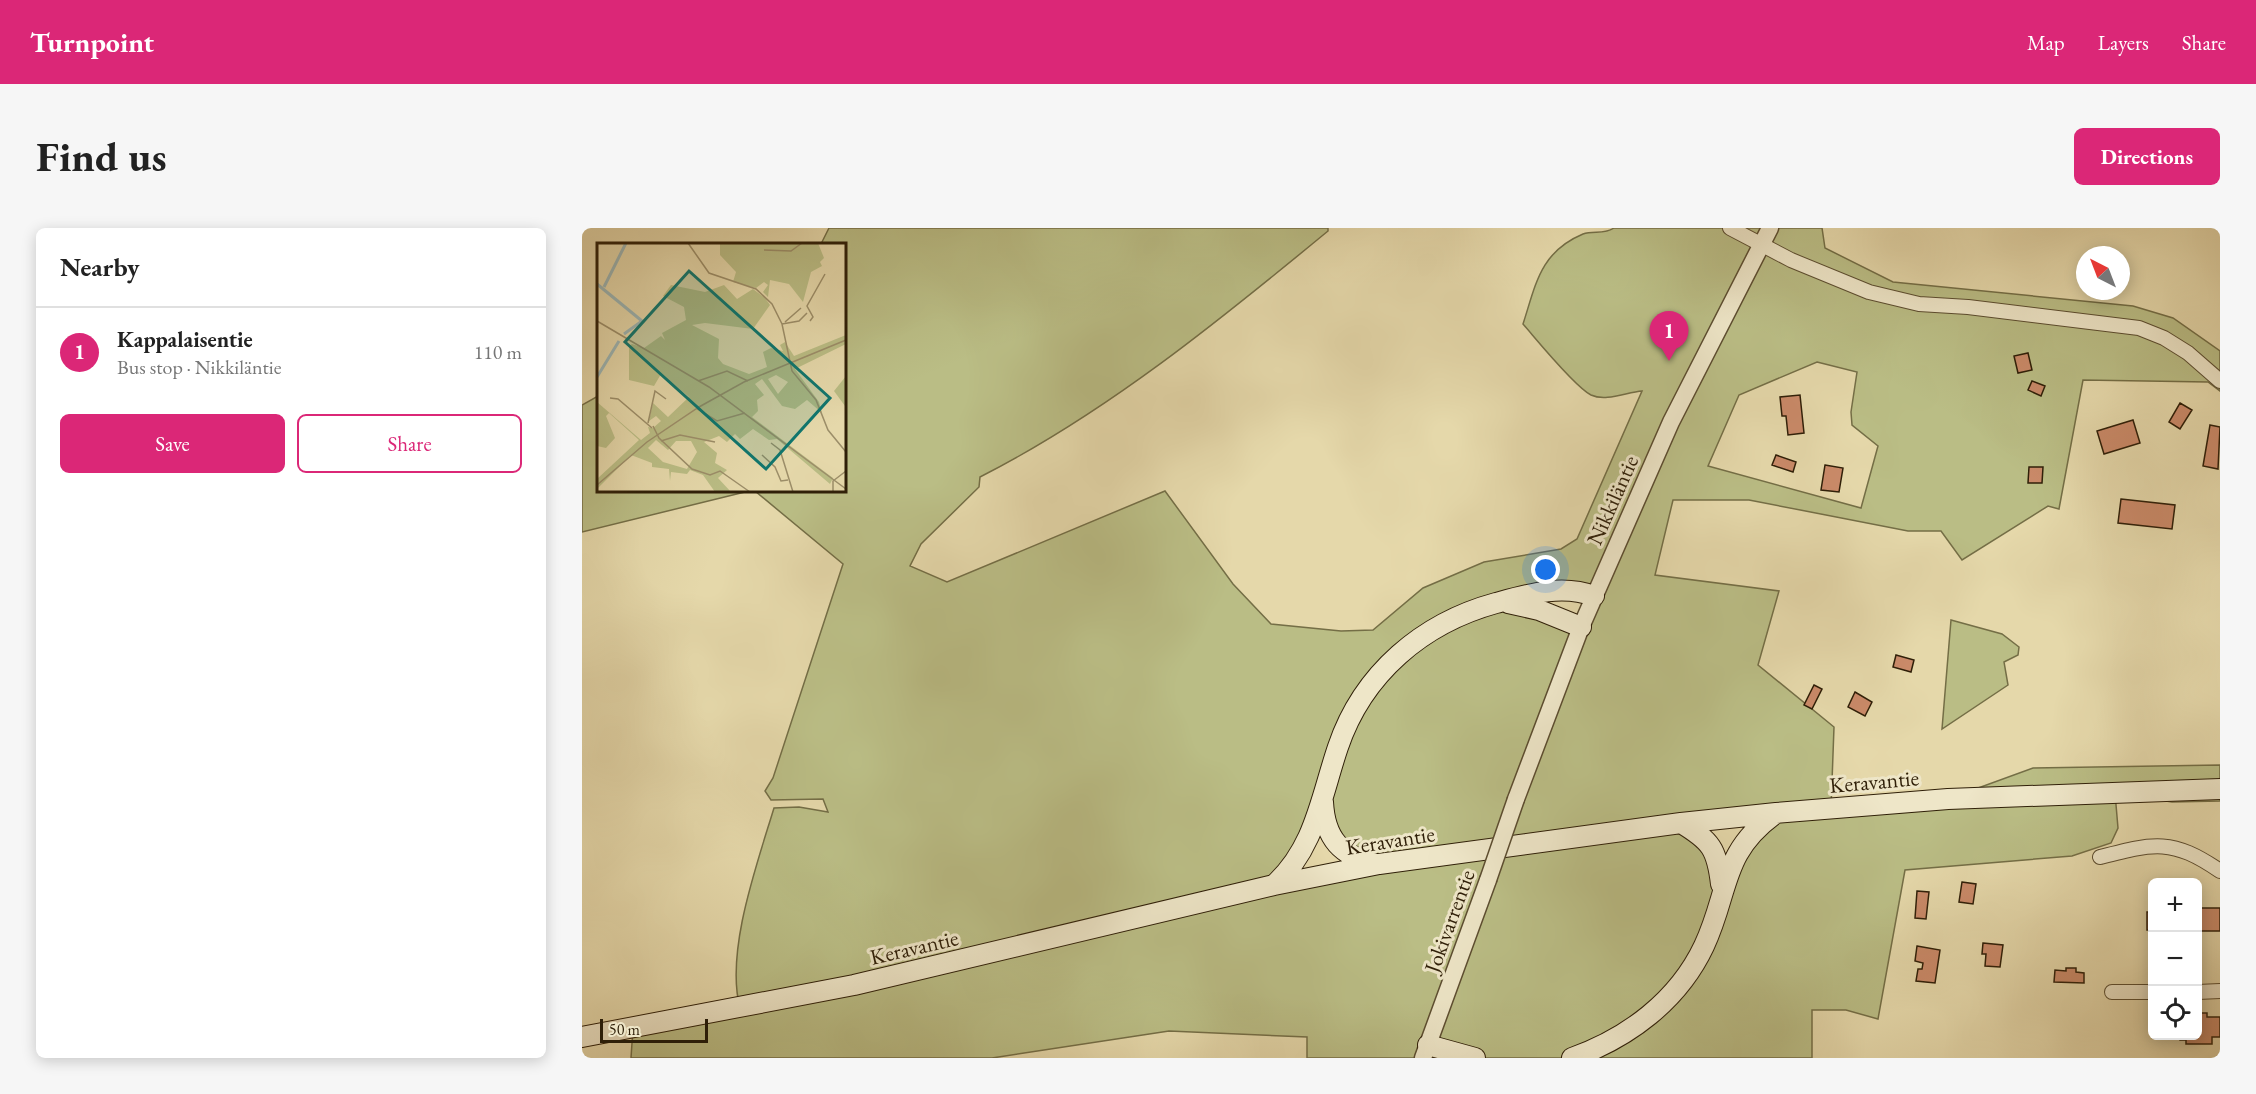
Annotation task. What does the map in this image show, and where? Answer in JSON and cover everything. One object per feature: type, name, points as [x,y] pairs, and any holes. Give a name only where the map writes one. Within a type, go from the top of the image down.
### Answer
[{"type":"main road","points":[[1274,885],[1295,863],[1314,825],[1343,736],[1365,694],[1379,674],[1424,633],[1450,619],[1500,602],[1564,589],[1576,589],[1594,596]]},
{"type":"main road","points":[[1500,602],[1524,605],[1581,627]]},
{"type":"main road","name":"Keravantie","points":[[582,1037],[854,985],[1274,885],[1378,864],[1681,823],[1776,813],[1948,799],[2220,789]]},
{"type":"main road","points":[[1323,798],[1324,815],[1337,846],[1354,859],[1378,864]]},
{"type":"main road","points":[[1572,1058],[1627,1033],[1660,1006],[1686,974],[1704,946],[1738,850],[1752,832],[1776,813]]},
{"type":"main road","points":[[1681,823],[1710,843],[1718,858],[1722,891]]},
{"type":"main road","points":[[1426,1051],[1475,1058]]},
{"type":"street","points":[[1730,228],[1761,245],[1869,292],[1919,304],[1968,307],[2139,328],[2164,338],[2188,353],[2220,381]]},
{"type":"street","name":"Nikkiläntie","points":[[1516,799],[1581,627],[1671,422],[1725,311],[1770,228]]},
{"type":"street","name":"Jokivarrentie","points":[[1426,1051],[1516,799]]},
{"type":"street","points":[[2100,857],[2151,845],[2165,846],[2195,854],[2220,871]]},
{"type":"street","points":[[2202,992],[2220,991]]},
{"type":"street","points":[[2112,992],[2148,992]]},
{"type":"green space","points":[[829,228],[1328,228],[1328,231],[1204,331],[1117,395],[1027,452],[980,477],[979,487],[921,544],[910,566],[947,582],[1165,491],[1233,584],[1271,624],[1341,631],[1373,630],[1423,588],[1484,562],[1561,549],[1577,539],[1642,391],[1610,397],[1591,395],[1566,373],[1523,324],[1536,283],[1557,250],[1583,234],[1614,228],[1822,228],[1825,248],[1893,282],[2133,306],[2173,318],[2220,351],[2220,391],[2208,382],[2083,380],[2059,509],[2048,506],[1962,560],[1941,531],[1908,531],[1749,500],[1673,500],[1655,575],[1779,591],[1758,665],[1834,727],[1831,809],[1948,799],[2033,768],[2220,765],[2220,801],[2172,802],[2115,793],[2118,828],[2111,843],[2072,856],[1905,870],[1878,1019],[1846,1010],[1812,1010],[1812,1058],[1475,1058],[1428,1045],[1423,1058],[1307,1058],[1307,1037],[1169,1031],[992,1058],[631,1058],[633,1028],[740,1008],[736,986],[740,935],[752,881],[774,808],[799,807],[828,812],[823,799],[771,800],[765,791],[773,778],[843,564],[756,492],[846,492],[846,243],[822,243]],"holes":[[[1817,362],[1857,372],[1851,412],[1852,425],[1878,446],[1861,508],[1708,466],[1739,395]],[[1576,589],[1594,597],[1580,626],[1524,605]],[[1775,814],[1721,889],[1718,858],[1682,823]],[[1324,815],[1354,859],[1275,884]]]},
{"type":"green space","points":[[597,397],[597,492],[745,492],[582,532],[582,405]]},
{"type":"green space","points":[[1951,620],[2002,634],[2019,647],[2018,655],[2004,662],[2008,685],[1942,729]]},
{"type":"building","points":[[2028,353],[2032,370],[2018,373],[2014,356]]},
{"type":"building","points":[[2032,381],[2045,386],[2041,396],[2028,390]]},
{"type":"building","points":[[1800,395],[1804,433],[1788,435],[1786,416],[1782,416],[1780,397]]},
{"type":"building","points":[[2180,403],[2192,410],[2180,429],[2169,422]]},
{"type":"building","points":[[2133,420],[2140,443],[2104,454],[2097,431]]},
{"type":"building","points":[[2210,425],[2220,427],[2218,469],[2203,466]]},
{"type":"building","points":[[1776,455],[1796,462],[1793,472],[1772,465]]},
{"type":"building","points":[[1825,465],[1843,468],[1839,492],[1821,490]]},
{"type":"building","points":[[2029,467],[2043,467],[2042,483],[2028,483]]},
{"type":"building","points":[[2121,499],[2175,505],[2172,529],[2118,523]]},
{"type":"building","points":[[1896,655],[1914,660],[1911,672],[1893,667]]},
{"type":"building","points":[[1814,685],[1822,689],[1812,709],[1804,705]]},
{"type":"building","points":[[1855,692],[1872,702],[1865,716],[1848,707]]},
{"type":"building","points":[[1962,882],[1976,884],[1973,904],[1959,902]]},
{"type":"building","points":[[1917,891],[1929,892],[1926,919],[1915,918]]},
{"type":"building","points":[[2202,908],[2220,908],[2220,931],[2202,931]]},
{"type":"building","points":[[1983,943],[2003,945],[2000,967],[1985,966],[1986,954],[1982,954]]},
{"type":"building","points":[[1917,946],[1940,950],[1935,983],[1916,981],[1918,969],[1922,969],[1923,963],[1915,961]]},
{"type":"building","points":[[2066,968],[2076,968],[2076,972],[2084,973],[2084,983],[2054,982],[2055,970],[2066,971]]},
{"type":"building","points":[[2202,1013],[2207,1013],[2207,1017],[2220,1017],[2220,1037],[2212,1037],[2212,1044],[2186,1044],[2186,1040],[2202,1040]]},
{"type":"place","name":"Kappalaisentie","points":[[1669,361]]}]
